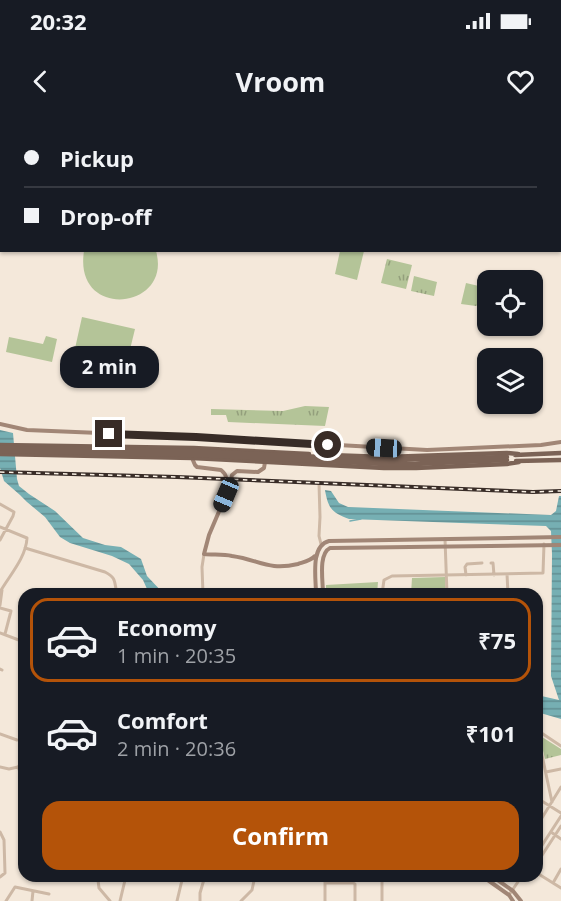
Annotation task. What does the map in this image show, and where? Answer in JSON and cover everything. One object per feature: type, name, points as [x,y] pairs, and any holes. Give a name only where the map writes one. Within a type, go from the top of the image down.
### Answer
[{"type":"main road","points":[[2,448],[194,448],[385,457],[561,453]]},
{"type":"main road","points":[[2,448],[416,468],[561,460]]},
{"type":"main road","points":[[2,448],[195,451],[384,460],[507,458],[518,454]]},
{"type":"main road","points":[[507,458],[519,462]]},
{"type":"street","points":[[0,424],[27,430],[427,450],[561,442]]},
{"type":"street","points":[[196,437],[192,458],[195,465],[224,472],[227,478],[226,495]]},
{"type":"street","points":[[203,588],[204,554],[209,535],[229,491],[232,475],[237,471],[258,472],[264,468],[266,452]]},
{"type":"street","points":[[319,483],[321,544]]},
{"type":"street","points":[[0,504],[14,512],[0,540]]},
{"type":"street","points":[[0,527],[27,538],[21,559],[1,589],[0,606],[11,611],[5,634]]},
{"type":"street","points":[[204,554],[230,555],[274,567],[283,567],[311,560],[321,544],[329,540],[561,537]]},
{"type":"street","points":[[445,539],[447,588]]},
{"type":"street","points":[[383,588],[384,580],[392,576],[543,573],[545,544]]},
{"type":"street","points":[[323,588],[323,555],[326,549],[330,548],[561,545]]},
{"type":"street","points":[[25,548],[105,572],[112,576],[116,588]]},
{"type":"street","points":[[316,555],[323,555]]},
{"type":"street","points":[[316,555],[316,588]]},
{"type":"street","points":[[465,575],[467,564],[481,563],[480,571]]},
{"type":"street","points":[[491,563],[493,563],[494,574]]},
{"type":"street","points":[[507,574],[508,588]]},
{"type":"street","points":[[0,633],[18,639]]},
{"type":"street","points":[[0,734],[17,740]]},
{"type":"street","points":[[543,735],[561,746]]},
{"type":"street","points":[[543,758],[551,804]]},
{"type":"street","points":[[0,766],[9,769],[18,767]]},
{"type":"street","points":[[546,772],[561,769]]},
{"type":"street","points":[[543,817],[561,787]]},
{"type":"street","points":[[543,801],[551,804],[561,815],[543,844]]},
{"type":"street","points":[[543,854],[561,826]]},
{"type":"street","points":[[0,832],[4,840],[2,849],[5,873],[0,877]]},
{"type":"street","points":[[551,832],[561,839]]},
{"type":"street","points":[[553,883],[561,869]]},
{"type":"street","points":[[543,877],[561,888]]},
{"type":"street","points":[[98,882],[99,888],[110,901]]},
{"type":"street","points":[[120,901],[125,882]]},
{"type":"street","points":[[177,901],[182,882]]},
{"type":"street","points":[[200,901],[203,882]]},
{"type":"street","points":[[241,901],[252,890],[254,882]]},
{"type":"street","points":[[382,882],[382,901]]},
{"type":"street","points":[[490,882],[513,901]]},
{"type":"street","points":[[500,882],[513,891],[521,901]]},
{"type":"street","points":[[508,896],[518,882]]},
{"type":"street","points":[[325,901],[325,883],[355,884],[355,901]]},
{"type":"street","points":[[6,901],[15,886],[49,894]]},
{"type":"street","points":[[32,901],[33,891]]},
{"type":"green space","points":[[84,252],[156,252],[157,271],[150,286],[138,295],[122,299],[106,297],[93,289],[85,274]]},
{"type":"green space","points":[[340,252],[364,252],[357,280],[335,274]]},
{"type":"green space","points":[[387,259],[412,265],[406,289],[381,283]]},
{"type":"green space","points":[[414,276],[437,282],[434,296],[411,291]]},
{"type":"green space","points":[[466,283],[477,286],[477,305],[461,304]]},
{"type":"green space","points":[[82,317],[135,329],[124,374],[72,362]]},
{"type":"green space","points":[[46,336],[57,339],[52,362],[6,352],[9,337],[43,344]]},
{"type":"green space","points":[[305,406],[329,407],[325,426],[228,422],[226,415],[211,415],[211,409],[283,411]]},
{"type":"green space","points":[[445,577],[446,588],[411,588],[412,578]]},
{"type":"green space","points":[[378,582],[378,588],[326,588],[326,585]]},
{"type":"green space","points":[[543,738],[561,749],[561,755],[545,759]]},
{"type":"water","points":[[0,430],[13,433],[19,486],[55,511],[83,538],[121,547],[141,559],[147,576],[158,588],[147,588],[143,580],[129,564],[112,556],[70,543],[60,537],[45,517],[4,481],[0,468]]},
{"type":"water","points":[[325,490],[331,491],[339,503],[348,507],[551,515],[556,511],[559,496],[561,496],[561,719],[543,714],[543,696],[559,700],[551,676],[552,554],[551,531],[546,526],[349,519],[332,509]]},
{"type":"waterway","points":[[350,521],[361,519]]},
{"type":"railway","points":[[0,472],[533,492],[561,491]]},
{"type":"route","points":[[109,434],[328,445]]}]
